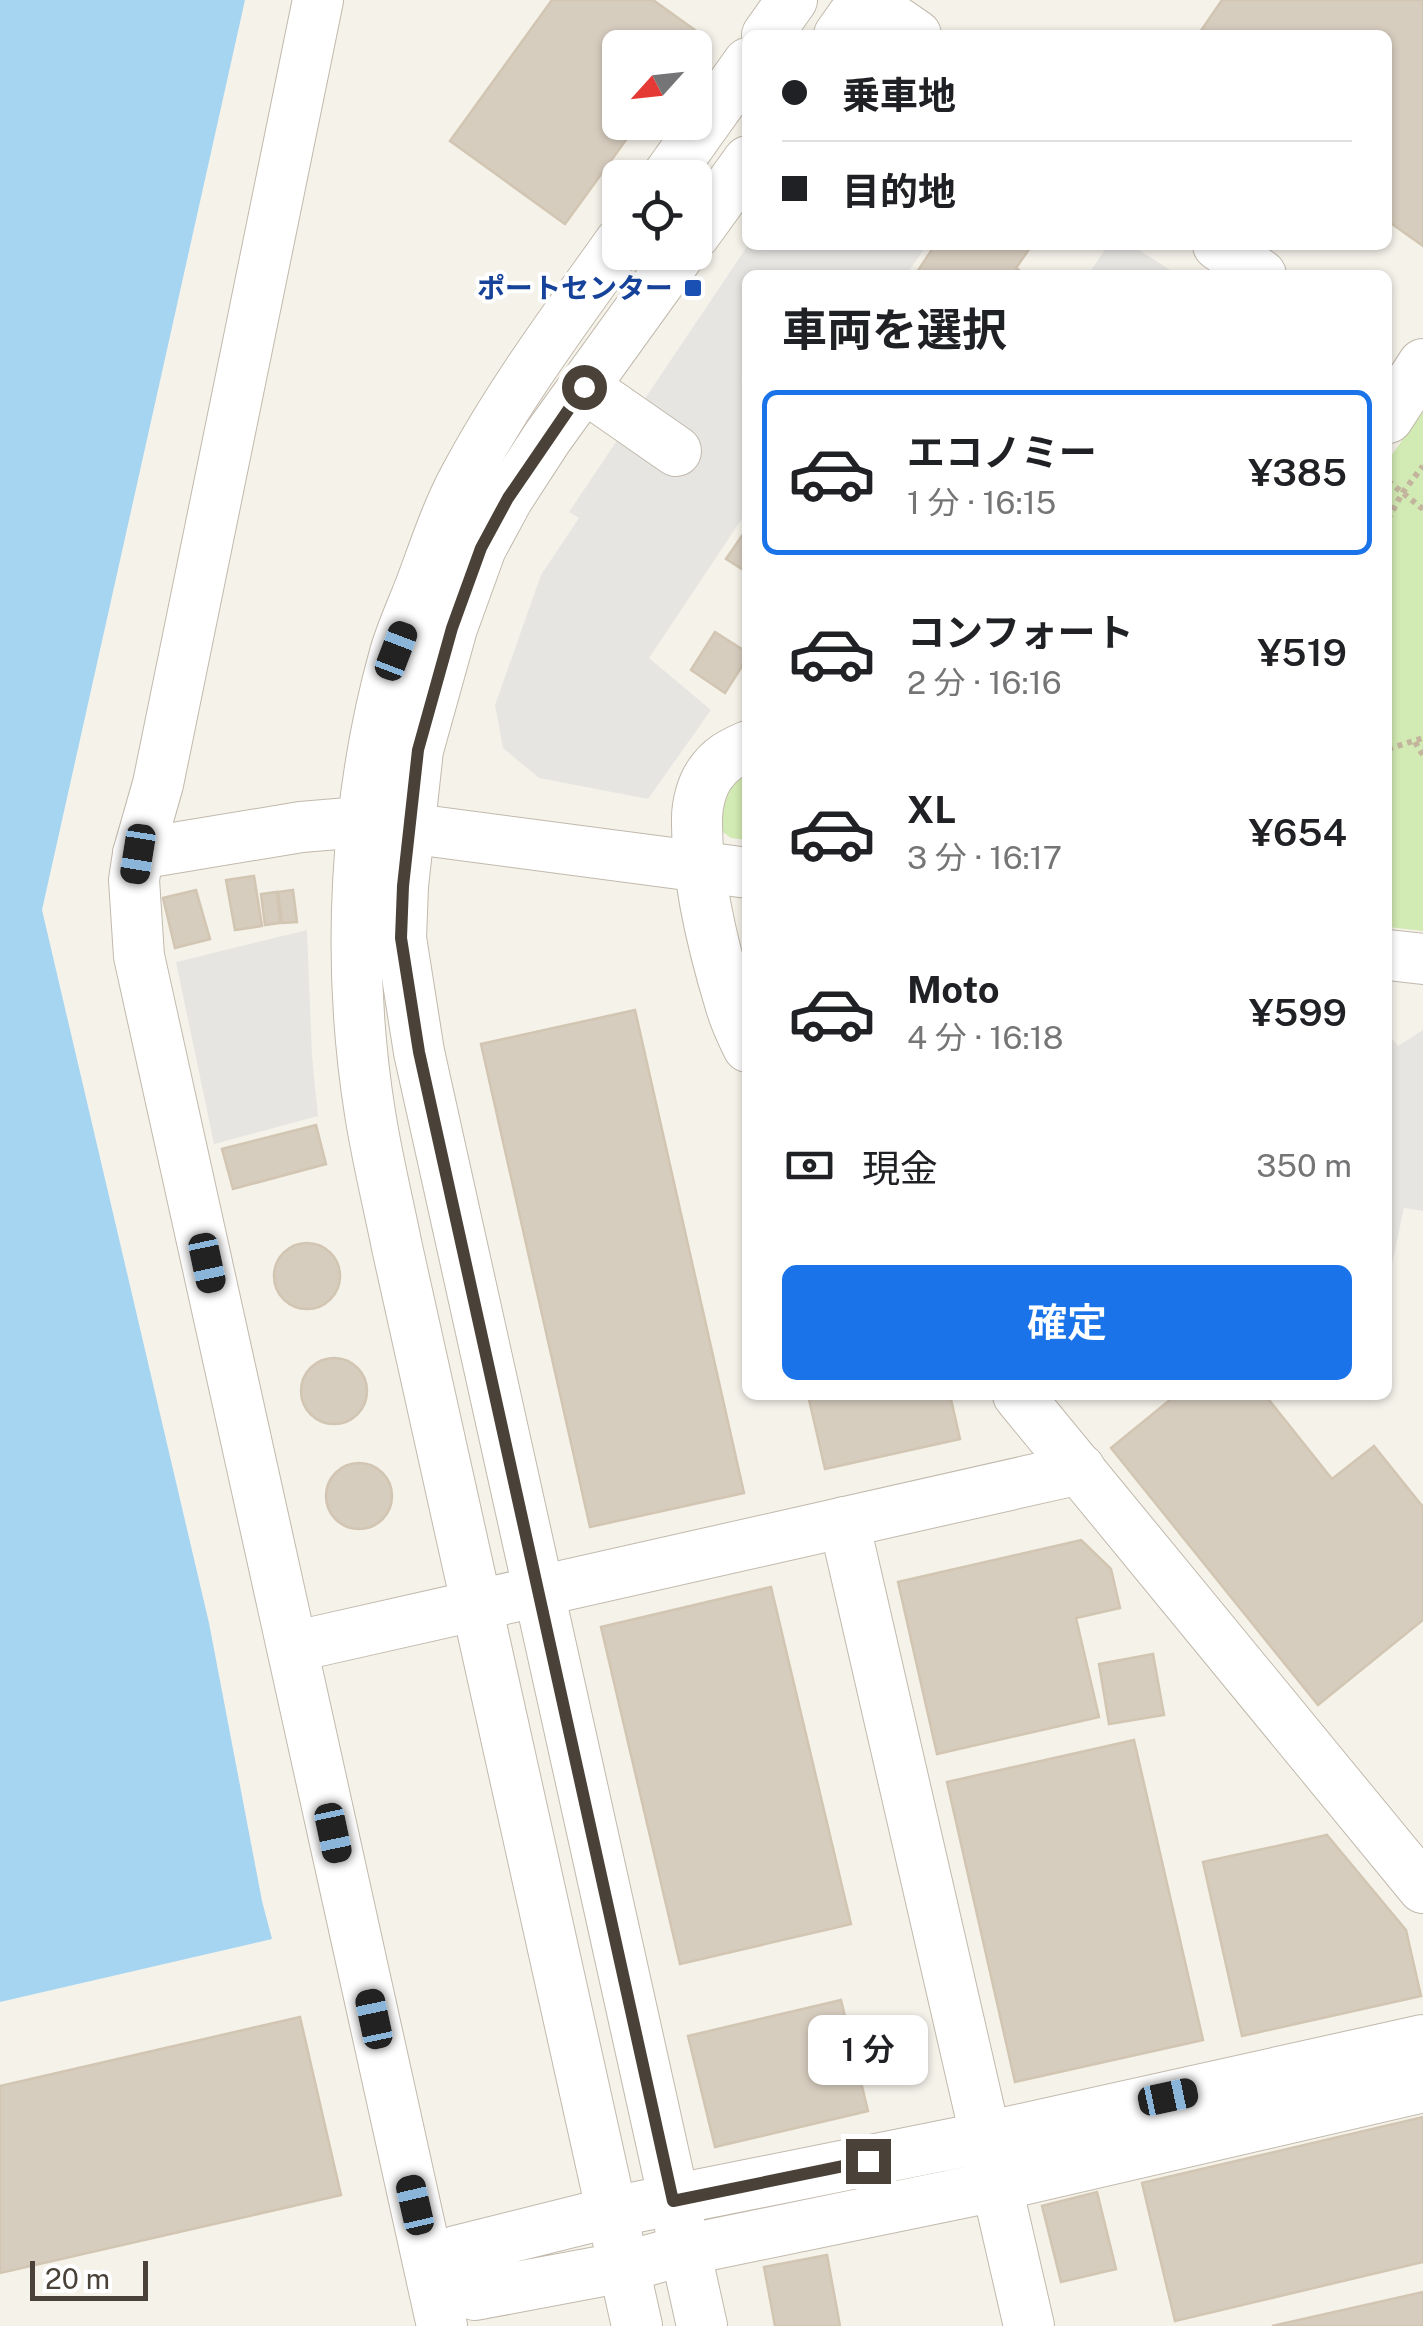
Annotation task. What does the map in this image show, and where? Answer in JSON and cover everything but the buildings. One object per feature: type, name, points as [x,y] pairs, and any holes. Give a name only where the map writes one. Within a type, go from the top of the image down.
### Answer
[{"type":"street","points":[[318,0],[158,784],[134,880],[139,956],[437,2303]]},
{"type":"street","points":[[771,30],[792,0]]},
{"type":"street","points":[[843,30],[865,0],[909,30]]},
{"type":"street","points":[[679,160],[742,71]]},
{"type":"street","points":[[712,211],[742,169]]},
{"type":"street","points":[[1225,250],[1254,270]]},
{"type":"street","points":[[602,267],[538,357],[463,480],[396,651],[382,709],[385,824],[419,1052],[702,2326]]},
{"type":"street","points":[[637,2326],[397,1247],[370,1113],[356,958],[385,824],[418,750],[452,628],[481,548],[508,498],[668,270]]},
{"type":"street","points":[[584,387],[676,451]]},
{"type":"street","points":[[742,749],[726,756],[709,775],[696,816],[724,870],[730,1007],[742,1034]]},
{"type":"street","points":[[138,854],[301,828],[385,824],[724,870]]},
{"type":"street","points":[[1392,955],[1423,959]]},
{"type":"street","points":[[1022,1400],[1423,1888]]},
{"type":"street","points":[[292,1648],[1080,1468]]},
{"type":"street","points":[[844,1522],[1029,2326]]},
{"type":"street","points":[[437,2303],[456,2251],[612,2212],[986,2137],[1423,2040]]},
{"type":"street","points":[[437,2303],[624,2267],[685,2250],[996,2186],[1423,2087]]},
{"type":"path","points":[[1392,512],[1422,466]]},
{"type":"path","points":[[1392,484],[1423,509]]},
{"type":"path","points":[[1392,748],[1419,740],[1423,755]]},
{"type":"green space","points":[[1423,411],[1423,931],[1392,927],[1392,454]]},
{"type":"green space","points":[[742,774],[742,839],[731,838],[719,829],[728,789]]},
{"type":"shaded area","points":[[745,250],[924,250],[910,270],[742,270],[742,518],[649,658],[711,710],[648,799],[539,778],[503,748],[495,705],[541,575],[579,518],[569,512]]},
{"type":"shaded area","points":[[1105,250],[1139,250],[1170,270],[1091,270]]},
{"type":"shaded area","points":[[307,930],[318,1116],[214,1144],[176,962]]},
{"type":"shaded area","points":[[1423,1030],[1423,1211],[1404,1208],[1392,1264],[1392,1039],[1398,1046]]},
{"type":"water","points":[[0,0],[245,0],[42,910],[209,1623],[272,1939],[0,2002]]},
{"type":"place","name":"ポートセンター","points":[[693,288]]},
{"type":"route","points":[[584,387],[508,498],[481,548],[452,628],[418,750],[408,826],[401,938],[408,986],[419,1052],[673,2201],[868,2161]]}]
